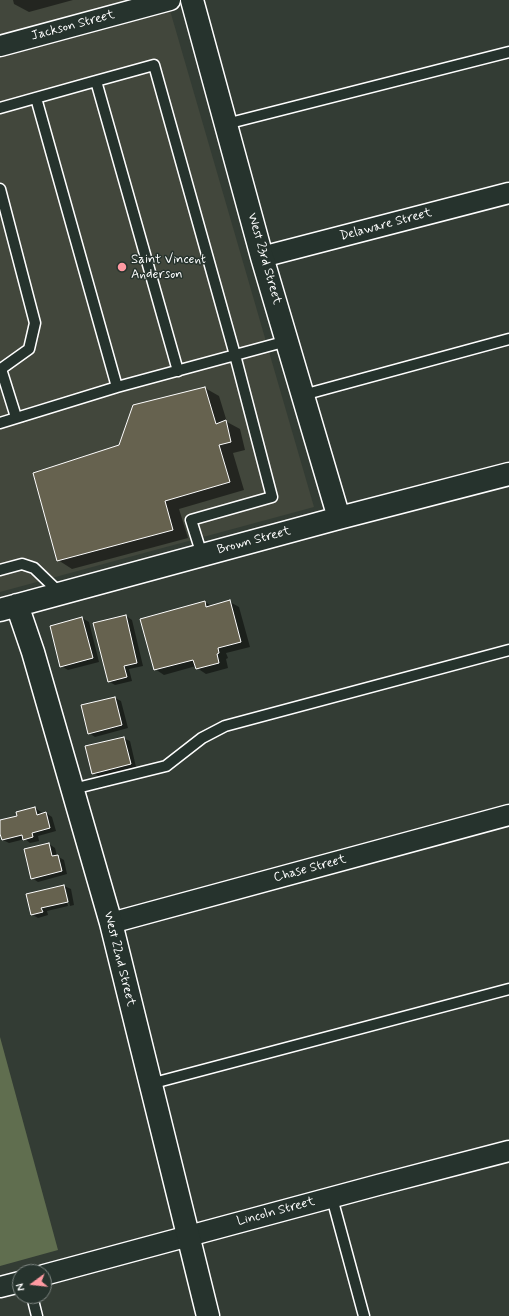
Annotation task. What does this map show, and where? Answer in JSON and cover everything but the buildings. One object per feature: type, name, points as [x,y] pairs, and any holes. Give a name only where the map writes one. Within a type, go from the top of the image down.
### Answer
[{"type":"street","name":"Jackson Street","points":[[0,46],[170,0]]},
{"type":"street","name":"West 23rd Street","points":[[192,0],[262,257],[339,518]]},
{"type":"street","name":"Delaware Street","points":[[262,257],[509,193]]},
{"type":"street","name":"Brown Street","points":[[8,608],[339,518],[509,474]]},
{"type":"street","name":"West 22nd Street","points":[[8,608],[33,652],[111,923],[208,1316]]},
{"type":"street","name":"Chase Street","points":[[111,923],[509,815]]},
{"type":"street","name":"Lincoln Street","points":[[52,1273],[509,1151]]},
{"type":"street","points":[[0,1287],[12,1284]]},
{"type":"lane","points":[[226,124],[509,52]]},
{"type":"lane","points":[[0,108],[154,65],[235,355],[272,496],[191,520],[202,555]]},
{"type":"lane","points":[[96,81],[178,371]]},
{"type":"lane","points":[[36,98],[117,387]]},
{"type":"lane","points":[[0,190],[35,323],[30,349],[1,370],[16,417]]},
{"type":"lane","points":[[303,395],[509,339]]},
{"type":"lane","points":[[0,423],[117,387],[287,341]]},
{"type":"lane","points":[[0,570],[22,564],[34,568],[61,594]]},
{"type":"lane","points":[[73,789],[166,766],[202,738],[226,726],[509,650]]},
{"type":"lane","points":[[150,1084],[509,989]]},
{"type":"lane","points":[[332,1198],[364,1316]]},
{"type":"lane","points":[[34,1304],[37,1316]]},
{"type":"shaded area","name":"Saint Vincent Anderson","points":[[0,0],[167,0],[314,507],[0,592]]},
{"type":"green space","points":[[0,1037],[58,1250],[0,1266]]},
{"type":"place","name":"Saint Vincent Anderson","points":[[122,267]]}]
